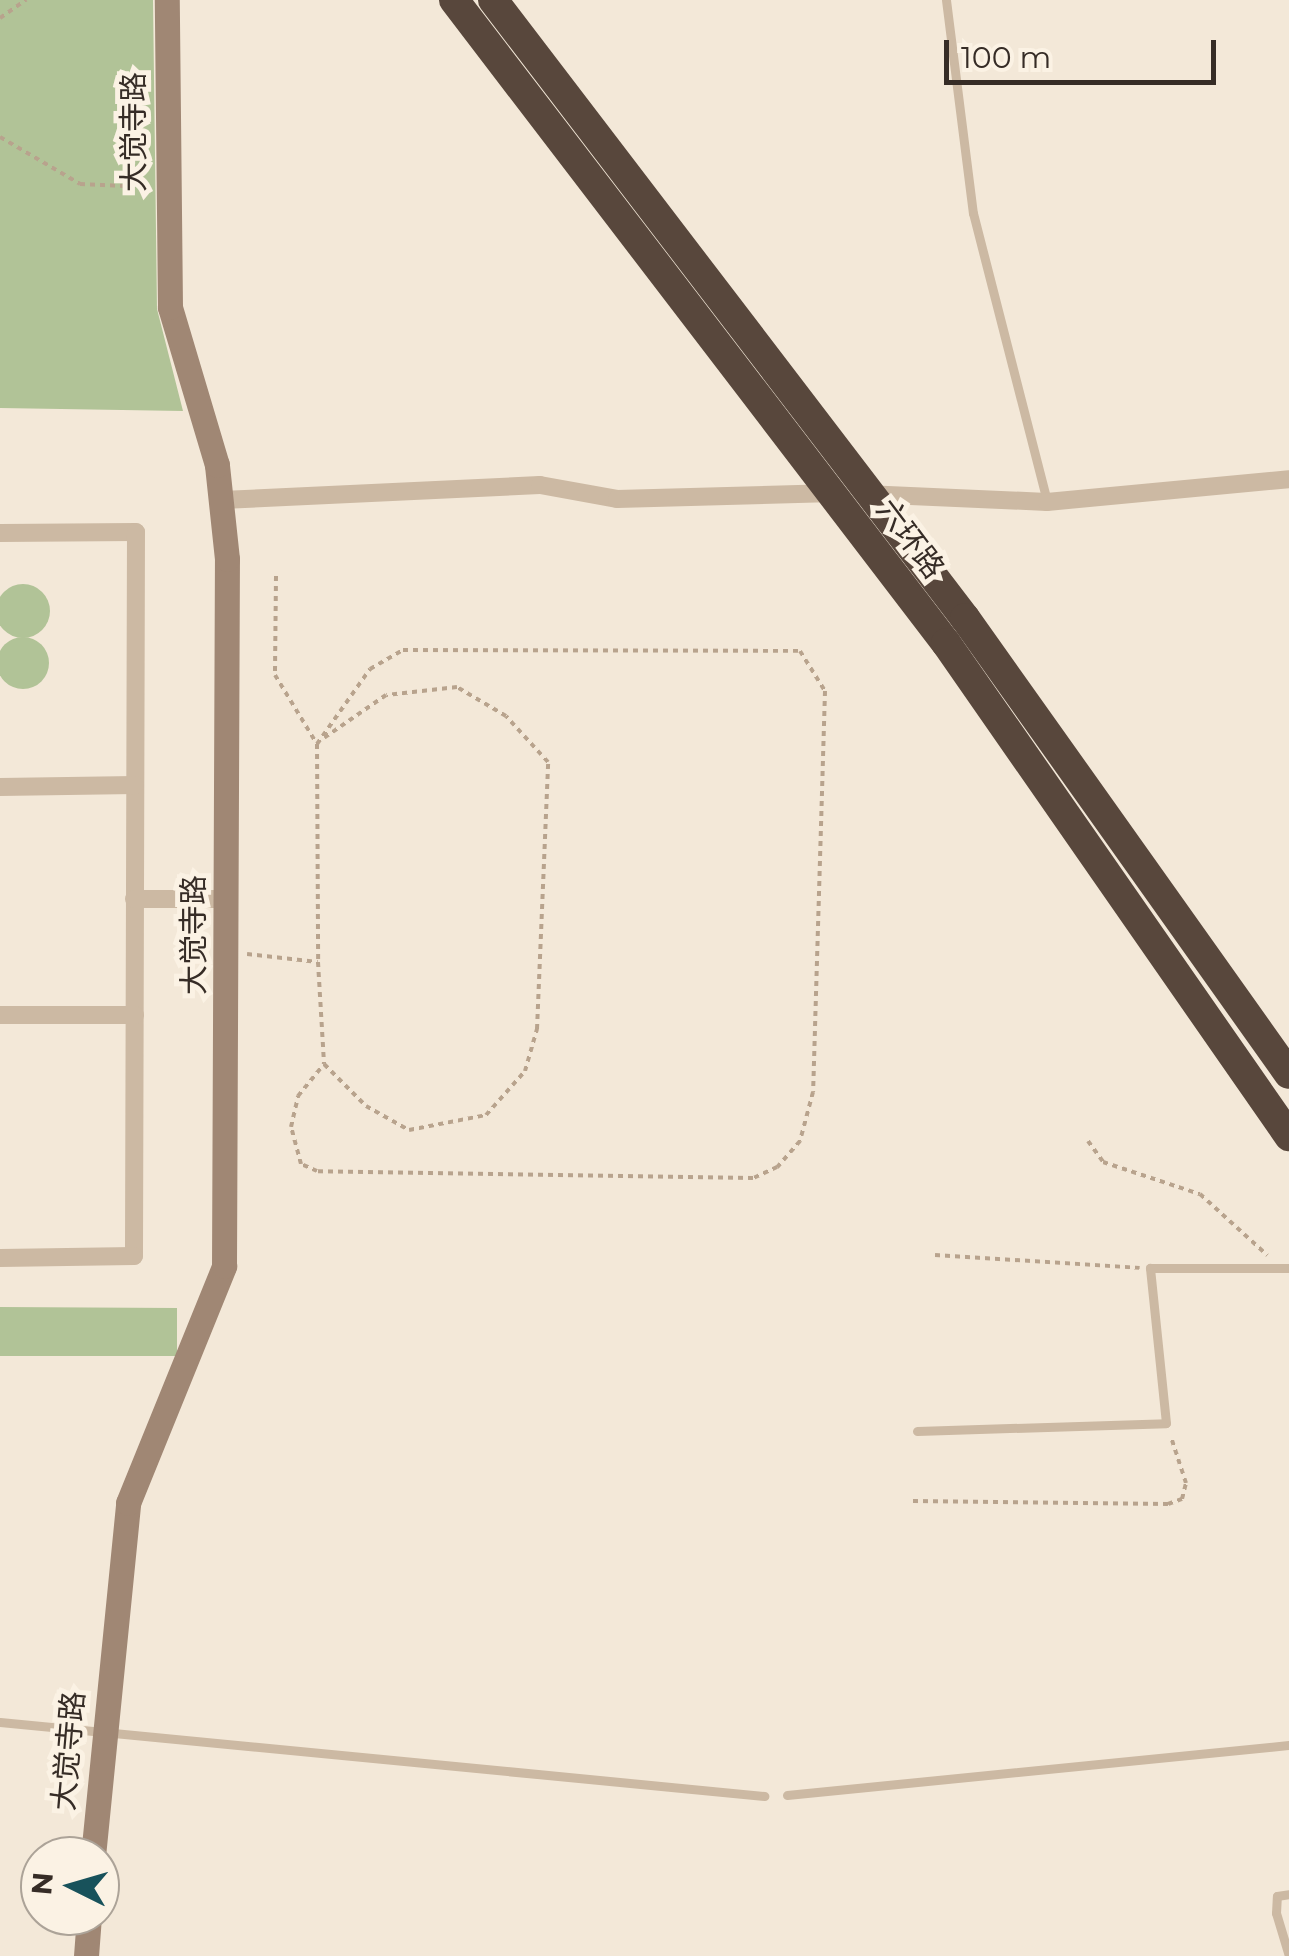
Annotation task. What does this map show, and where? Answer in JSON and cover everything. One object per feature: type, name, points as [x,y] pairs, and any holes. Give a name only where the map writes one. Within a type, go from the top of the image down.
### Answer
[{"type":"highway","name":"六环路","points":[[454,0],[946,643],[1289,1136]]},
{"type":"highway","name":"六环路","points":[[493,0],[966,618],[1289,1074]]},
{"type":"main road","name":"大觉寺路","points":[[95,1836],[128,1503],[224,1266],[227,900],[222,500],[170,306],[166,186],[168,0]]},
{"type":"street","points":[[222,500],[540,485],[617,499],[802,493],[1047,502],[1289,479]]},
{"type":"street","points":[[0,533],[136,532],[134,1256],[0,1258]]},
{"type":"street","points":[[0,787],[135,785]]},
{"type":"street","points":[[134,899],[227,900]]},
{"type":"street","points":[[0,1015],[134,1014]]},
{"type":"lane","points":[[946,0],[973,214],[1047,502]]},
{"type":"lane","points":[[917,1431],[1166,1422],[1150,1268],[1289,1268]]},
{"type":"lane","points":[[0,1722],[104,1728],[764,1796]]},
{"type":"lane","points":[[787,1795],[1289,1745]]},
{"type":"lane","points":[[1288,1956],[1276,1913],[1277,1896],[1289,1894]]},
{"type":"path","points":[[0,18],[26,0]]},
{"type":"path","points":[[0,136],[80,184],[166,186]]},
{"type":"path","points":[[276,576],[275,675],[317,744],[318,962],[324,1064],[366,1106],[408,1130],[486,1115],[525,1071],[537,1030],[548,762],[484,699],[434,684],[386,695],[317,744]]},
{"type":"path","points":[[317,744],[370,669],[402,650],[800,650],[824,691],[812,1092],[800,1140],[778,1167],[753,1178],[318,1171],[301,1164],[291,1127],[298,1096],[324,1064]]},
{"type":"path","points":[[227,953],[318,962]]},
{"type":"path","points":[[1088,1141],[1103,1162],[1200,1194],[1241,1240],[1273,1258]]},
{"type":"path","points":[[934,1255],[1150,1268]]},
{"type":"path","points":[[913,1502],[1168,1504],[1182,1499],[1186,1483],[1166,1422]]},
{"type":"green space","points":[[0,0],[153,0],[157,309],[183,411],[0,408]]},
{"type":"green space","points":[[23,584],[42,592],[50,611],[42,630],[23,638],[4,630],[-4,611],[4,592]]},
{"type":"green space","points":[[23,637],[42,644],[49,663],[42,682],[23,689],[4,682],[-3,663],[4,644]]},
{"type":"green space","points":[[0,1307],[177,1308],[177,1356],[0,1356]]}]
